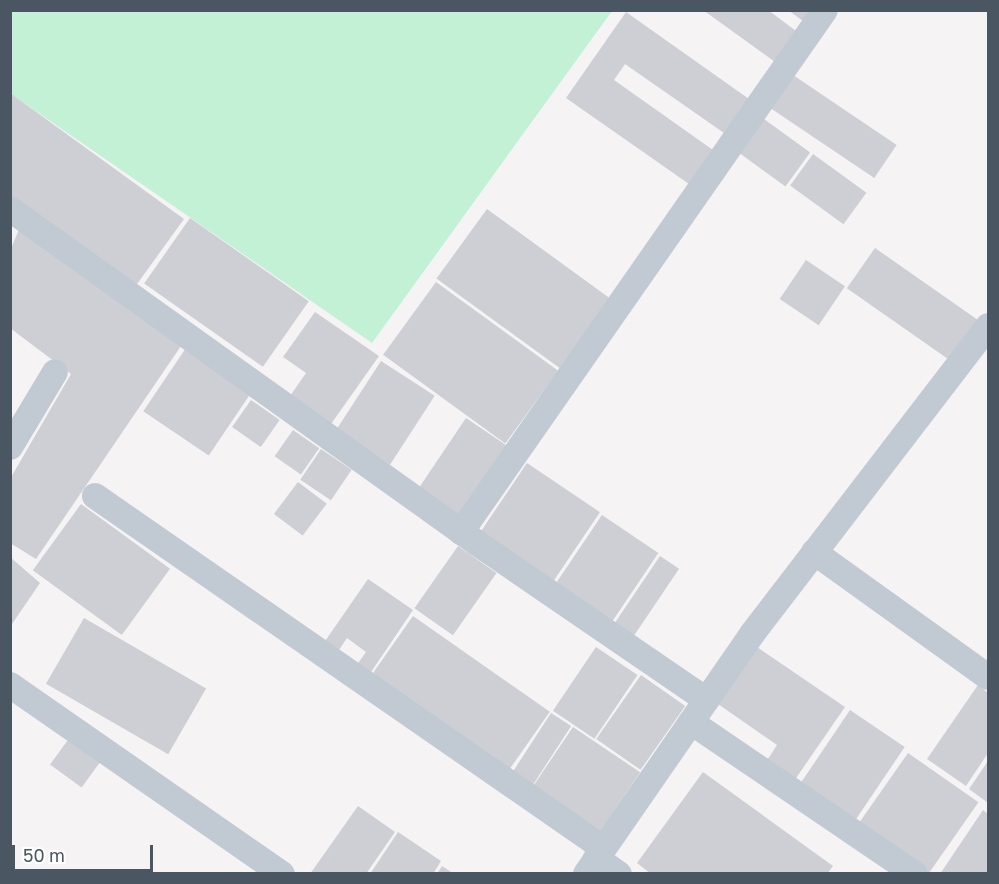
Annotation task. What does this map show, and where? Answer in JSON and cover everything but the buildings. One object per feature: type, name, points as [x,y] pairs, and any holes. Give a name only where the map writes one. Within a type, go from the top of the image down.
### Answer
[{"type":"lane","points":[[461,532],[825,10]]},
{"type":"lane","points":[[10,209],[461,532],[706,700]]},
{"type":"lane","points":[[595,860],[706,700],[814,552],[988,326]]},
{"type":"lane","points":[[10,447],[55,372]]},
{"type":"lane","points":[[95,496],[595,860],[619,873]]},
{"type":"lane","points":[[814,552],[988,677]]},
{"type":"lane","points":[[10,686],[282,873]]},
{"type":"lane","points":[[691,722],[915,873]]},
{"type":"green space","points":[[11,11],[612,11],[372,343],[11,94]]}]
